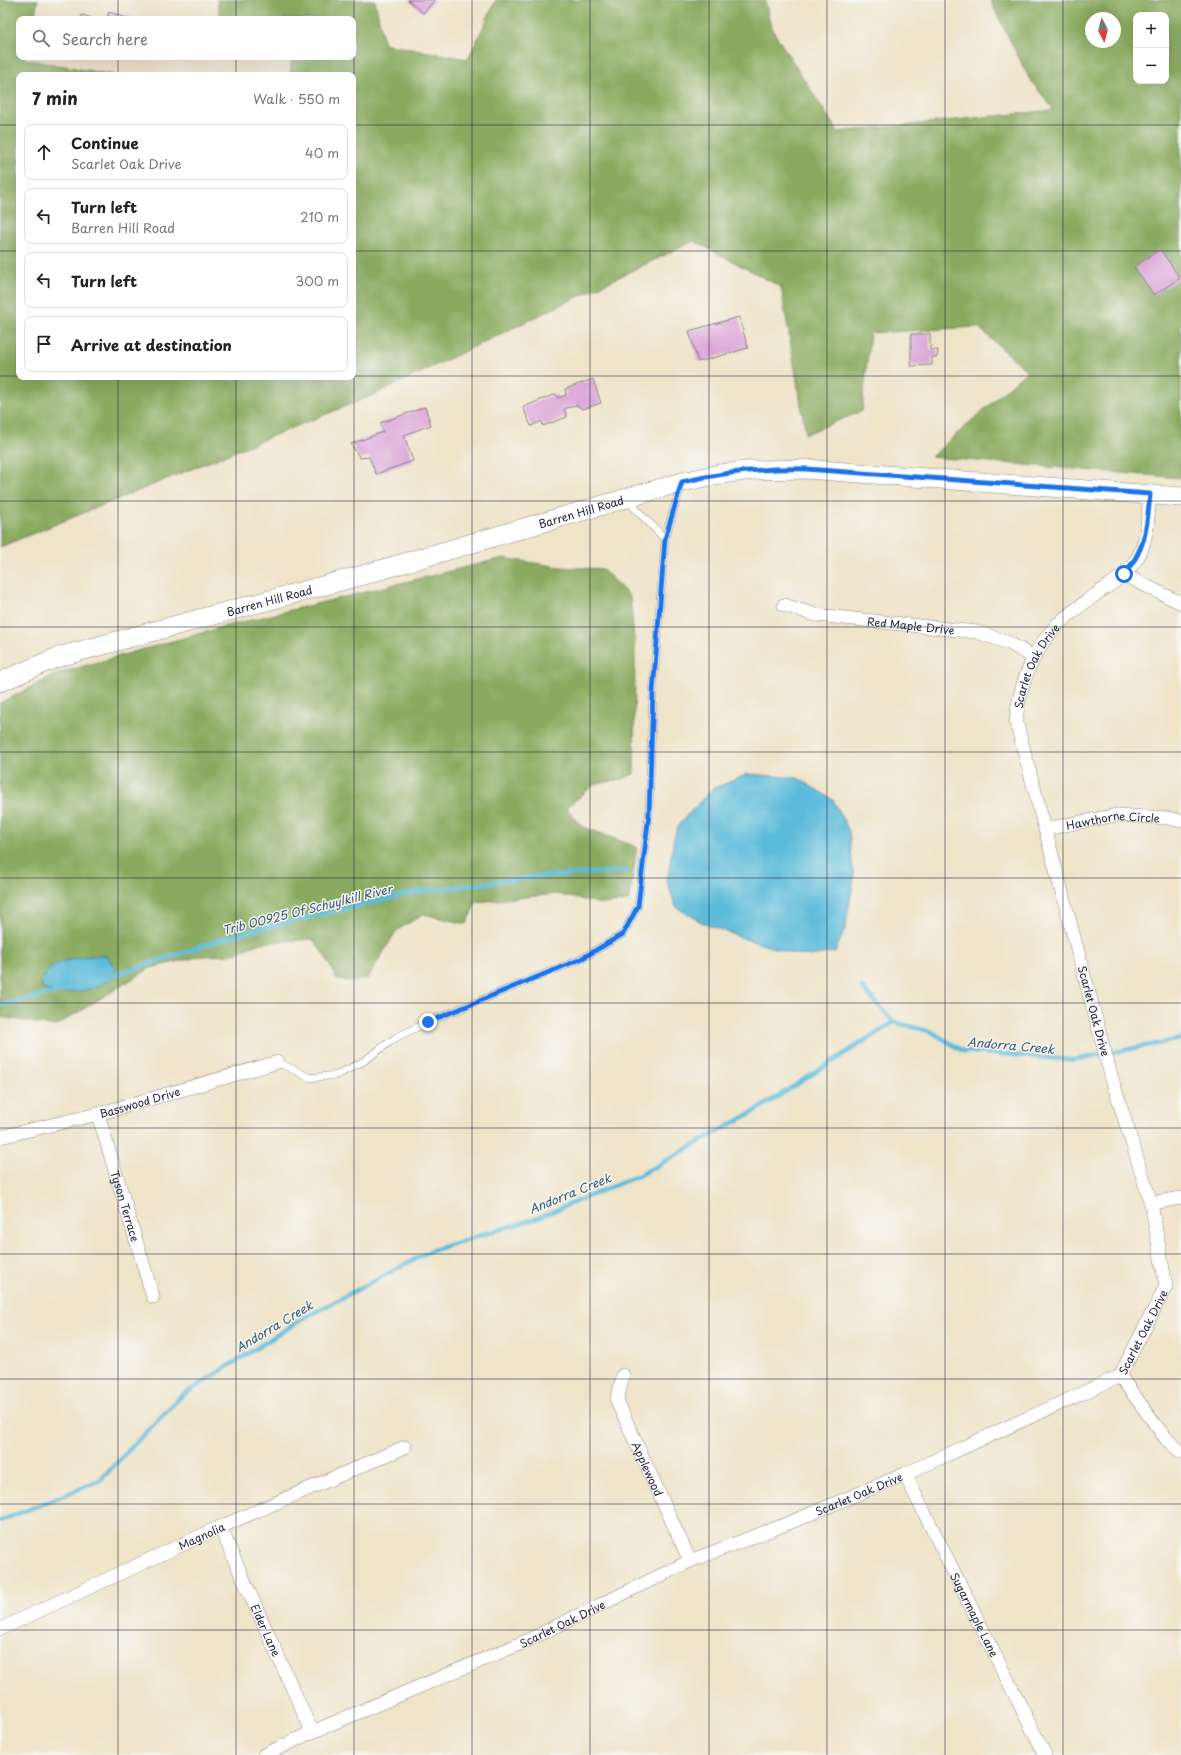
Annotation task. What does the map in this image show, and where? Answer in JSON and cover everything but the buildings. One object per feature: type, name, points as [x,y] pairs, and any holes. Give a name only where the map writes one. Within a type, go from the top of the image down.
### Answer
[{"type":"street","name":"Barren Hill Road","points":[[0,682],[58,657],[364,575],[624,498],[682,482],[720,474],[754,470],[806,469],[1181,497]]},
{"type":"street","name":"Scarlet Oak Drive","points":[[264,1755],[312,1732],[522,1643],[690,1561],[789,1523],[905,1474],[1120,1376],[1166,1286],[1151,1203],[1112,1080],[1016,721],[1019,697],[1033,657],[1050,633],[1059,623],[1124,574],[1138,557],[1146,534],[1150,494]]},
{"type":"street","points":[[1124,574],[1181,603]]},
{"type":"street","name":"Red Maple Drive","points":[[784,605],[816,615],[977,632],[1009,643],[1033,657]]},
{"type":"street","name":"Hawthorne Circle","points":[[1046,829],[1116,815],[1168,818],[1181,821]]},
{"type":"street","name":"Basswood Drive","points":[[0,1137],[98,1114],[278,1062]]},
{"type":"street","name":"Tyson Terrace","points":[[98,1114],[153,1298]]},
{"type":"street","points":[[1151,1203],[1181,1198]]},
{"type":"street","name":"Applewood","points":[[623,1375],[617,1401],[690,1561]]},
{"type":"street","points":[[1120,1376],[1166,1440],[1181,1452]]},
{"type":"street","name":"Magnolia","points":[[0,1629],[220,1527],[405,1447]]},
{"type":"street","name":"Sugarmaple Lane","points":[[905,1474],[1045,1755]]},
{"type":"street","name":"Elder Lane","points":[[220,1527],[312,1732]]},
{"type":"lane","points":[[278,1062],[310,1078],[338,1075],[364,1061],[395,1038],[428,1022],[581,959],[623,934],[638,906],[649,814],[653,692],[665,539],[682,482]]},
{"type":"lane","points":[[624,498],[665,539]]},
{"type":"green space","points":[[0,0],[38,0],[35,16],[16,16],[16,60],[30,60],[96,72],[16,72],[16,380],[356,380],[356,72],[290,72],[292,60],[356,60],[356,16],[220,16],[217,0],[375,0],[384,44],[468,59],[496,0],[765,0],[771,28],[838,132],[1054,110],[1029,78],[990,0],[1181,0],[1181,478],[931,457],[1027,371],[978,327],[870,333],[862,411],[806,434],[781,287],[694,241],[378,393],[0,547]]},
{"type":"green space","points":[[503,558],[559,567],[603,569],[630,597],[635,648],[634,774],[625,778],[594,785],[566,808],[581,826],[637,847],[629,901],[602,904],[556,894],[476,902],[467,924],[423,914],[396,931],[368,978],[356,981],[337,980],[326,958],[313,939],[261,943],[230,955],[202,956],[150,968],[56,1026],[0,1017],[0,703],[59,673],[226,626]]},
{"type":"water","points":[[748,774],[798,778],[833,800],[849,831],[854,878],[845,930],[835,952],[810,956],[790,953],[745,939],[703,923],[676,907],[667,882],[674,838],[679,824],[712,789]]},
{"type":"water","points":[[103,955],[107,956],[116,969],[107,980],[101,984],[87,990],[64,993],[42,989],[43,979],[47,972],[55,966],[74,959]]},
{"type":"waterway","name":"Trib 00925 Of Schuylkill River","points":[[106,978],[242,933],[422,891],[544,876],[626,871]]},
{"type":"waterway","name":"Trib 00925 Of Schuylkill River","points":[[862,988],[894,1022]]},
{"type":"waterway","name":"Trib 00925 Of Schuylkill River","points":[[0,1005],[63,991]]},
{"type":"waterway","name":"Andorra Creek","points":[[0,1521],[99,1481],[181,1396],[304,1318],[430,1251],[537,1218],[642,1174],[755,1111],[894,1022],[932,1032],[963,1051],[1073,1060],[1181,1039]]},
{"type":"route","points":[[428,1022],[581,959],[623,934],[638,906],[649,814],[653,692],[665,539],[682,482],[720,474],[754,470],[806,469],[1150,494],[1146,534],[1143,545],[1138,557],[1124,574]]}]
